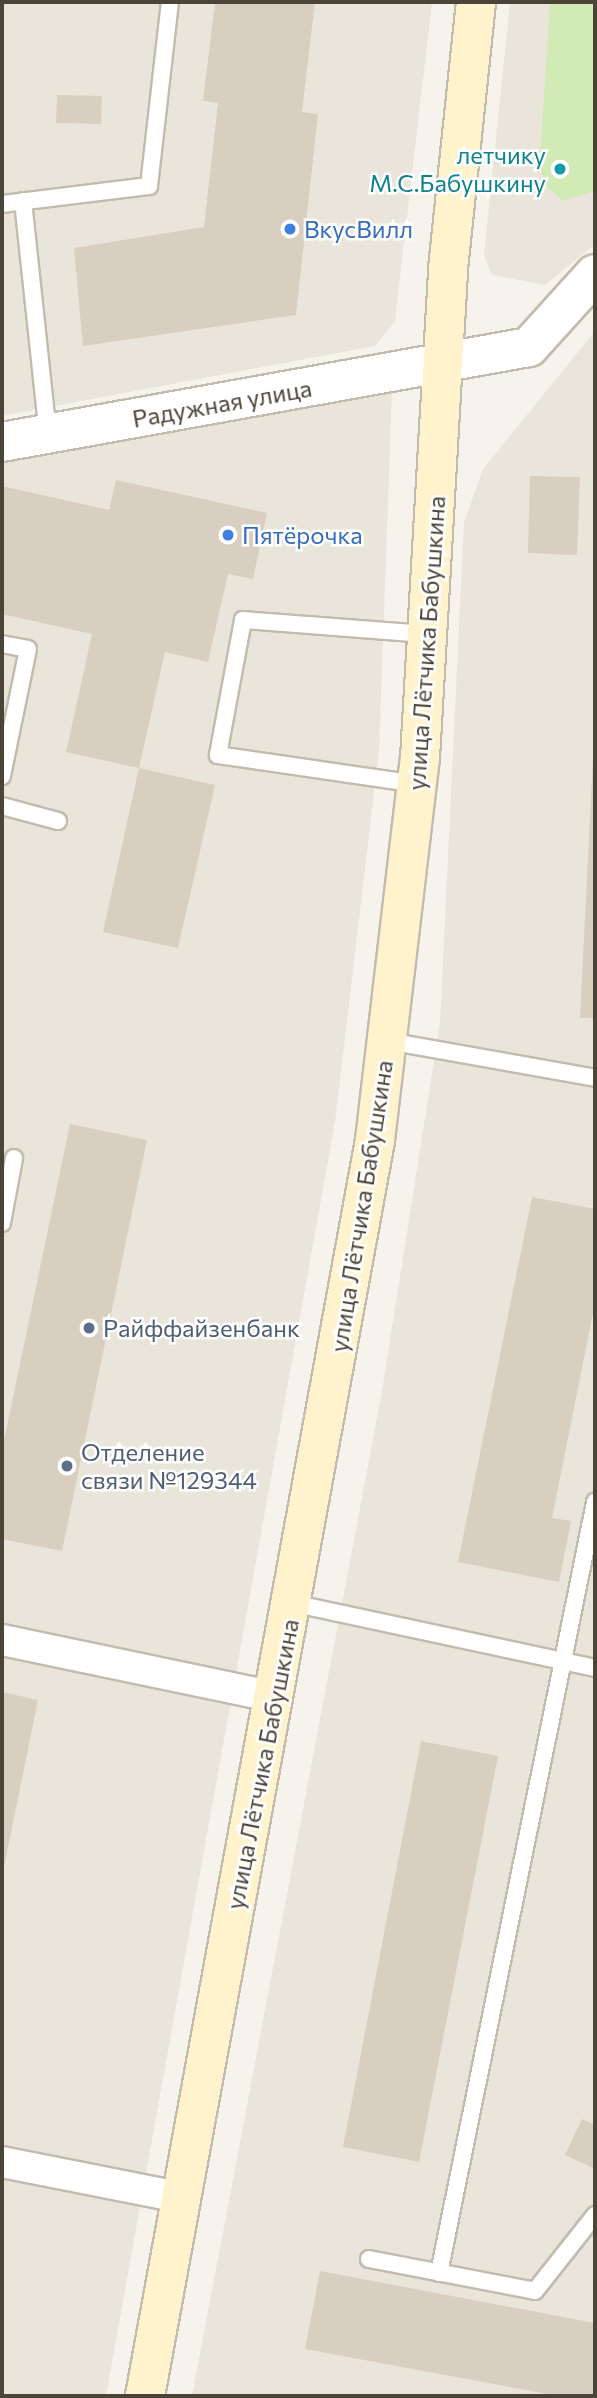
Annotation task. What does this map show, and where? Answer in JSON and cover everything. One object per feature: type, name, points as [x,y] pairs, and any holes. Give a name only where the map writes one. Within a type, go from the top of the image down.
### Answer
[{"type":"main road","name":"улица Лётчика Бабушкина","points":[[145,2396],[179,2197],[292,1603],[388,1041],[417,784],[443,365],[476,2]]},
{"type":"street","name":"Радужная улица","points":[[2,442],[443,365],[529,347],[595,274]]},
{"type":"street","points":[[2,1640],[274,1697]]},
{"type":"street","points":[[2,2162],[179,2197]]},
{"type":"lane","points":[[2,204],[149,186],[170,2]]},
{"type":"lane","points":[[23,201],[48,434]]},
{"type":"lane","points":[[417,784],[218,755],[243,620],[427,634]]},
{"type":"lane","points":[[2,644],[28,649],[2,776]]},
{"type":"lane","points":[[2,806],[58,821]]},
{"type":"lane","points":[[388,1041],[595,1078]]},
{"type":"lane","points":[[2,1223],[13,1158]]},
{"type":"lane","points":[[439,2273],[595,1502]]},
{"type":"lane","points":[[292,1603],[595,1668]]},
{"type":"lane","points":[[369,2259],[535,2291],[595,2214]]},
{"type":"shaded area","points":[[2,2],[432,2],[395,321],[375,346],[2,416]]},
{"type":"shaded area","points":[[510,2],[595,2],[595,244],[545,285],[492,275],[484,255]]},
{"type":"shaded area","points":[[595,331],[595,2396],[192,2396],[381,1397],[440,1023],[464,522],[483,469]]},
{"type":"shaded area","points":[[392,392],[379,751],[335,1122],[106,2396],[2,2396],[2,458]]},
{"type":"green space","points":[[550,2],[595,2],[595,191],[563,201],[544,184],[540,159]]},
{"type":"building","points":[[215,2],[315,2],[302,112],[318,114],[296,315],[83,346],[74,248],[204,227],[218,103],[203,101]]},
{"type":"building","points":[[57,95],[102,96],[101,124],[56,123]]},
{"type":"building","points":[[530,476],[580,477],[577,555],[528,553]]},
{"type":"building","points":[[116,480],[267,513],[253,579],[228,574],[208,662],[165,652],[139,768],[66,752],[92,634],[2,614],[2,486],[109,510]]},
{"type":"building","points":[[593,758],[595,1018],[580,1018]]},
{"type":"building","points":[[139,768],[215,785],[178,948],[103,932]]},
{"type":"building","points":[[70,1124],[147,1140],[62,1551],[2,1539],[2,1450]]},
{"type":"building","points":[[532,1197],[595,1209],[595,1303],[552,1518],[571,1521],[559,1582],[458,1562]]},
{"type":"building","points":[[2,1692],[38,1700],[3,1872],[2,1872]]},
{"type":"building","points":[[421,1741],[498,1756],[419,2162],[343,2147]]},
{"type":"building","points":[[582,2119],[595,2125],[595,2169],[565,2155]]},
{"type":"building","points":[[320,2271],[595,2323],[595,2396],[558,2396],[305,2349]]},
{"type":"place","name":"летчику М.С.Бабушкину","points":[[560,169]]},
{"type":"place","name":"ВкусВилл","points":[[290,229]]},
{"type":"place","name":"Пятёрочка","points":[[228,535]]},
{"type":"place","name":"Райффайзенбанк","points":[[89,1328]]},
{"type":"place","name":"Отделение связи №129344","points":[[67,1466]]}]
